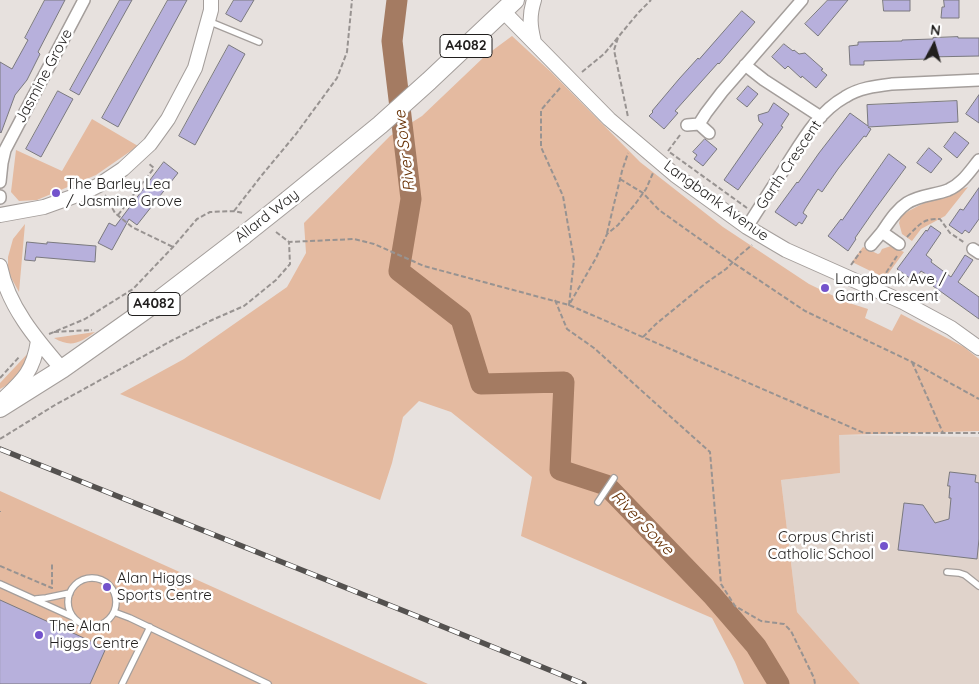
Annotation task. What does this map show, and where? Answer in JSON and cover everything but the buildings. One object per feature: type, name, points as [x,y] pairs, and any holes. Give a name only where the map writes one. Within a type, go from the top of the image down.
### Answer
[{"type":"main road","name":"Allard Way","points":[[0,408],[62,369],[244,235],[380,125],[430,81],[509,5]]},
{"type":"street","name":"Jasmine Grove","points":[[0,182],[5,150],[84,0]]},
{"type":"street","points":[[0,215],[44,208],[83,193],[123,169],[150,144],[168,119],[195,68],[211,10],[211,0]]},
{"type":"street","points":[[534,0],[530,12],[534,42]]},
{"type":"street","points":[[700,124],[706,113],[745,65],[802,0]]},
{"type":"street","name":"Langbank Avenue","points":[[509,5],[534,42],[609,119],[675,175],[747,227],[786,250],[903,302],[951,328],[979,348]]},
{"type":"street","points":[[745,65],[764,80],[820,117]]},
{"type":"street","name":"Garth Crescent","points":[[747,227],[808,132],[829,108],[844,97],[867,88],[892,84],[979,80]]},
{"type":"street","points":[[687,125],[700,124]]},
{"type":"street","points":[[700,124],[709,134]]},
{"type":"street","points":[[871,245],[896,212],[908,202],[952,188],[963,180],[979,160]]},
{"type":"street","points":[[882,232],[899,244]]},
{"type":"street","points":[[0,266],[2,277],[20,314],[62,369]]},
{"type":"street","points":[[0,402],[24,379],[29,371],[37,349],[38,340]]},
{"type":"lane","points":[[208,21],[259,42]]},
{"type":"lane","points":[[598,502],[614,478]]},
{"type":"lane","points":[[947,572],[965,575],[979,586]]},
{"type":"lane","points":[[0,584],[83,624],[94,626],[107,621],[114,612],[116,596],[109,585],[102,580],[92,578],[84,579],[74,586],[68,598],[68,606],[74,618]]},
{"type":"lane","points":[[34,599],[70,593]]},
{"type":"lane","points":[[114,612],[150,627],[268,684]]},
{"type":"lane","points":[[122,684],[150,627]]},
{"type":"path","points":[[569,305],[574,260],[563,196],[541,147],[541,110],[557,90],[604,54],[651,0]]},
{"type":"path","points":[[234,211],[296,134],[337,78],[347,52],[352,1]]},
{"type":"path","points":[[687,125],[668,151],[755,214]]},
{"type":"path","points":[[118,215],[154,168],[139,154]]},
{"type":"path","points":[[569,305],[596,258],[607,234],[618,225],[636,204],[659,160]]},
{"type":"path","points":[[620,179],[643,193],[659,210],[805,311],[912,362],[979,399]]},
{"type":"path","points":[[99,185],[115,213],[132,227],[173,247]]},
{"type":"path","points":[[0,378],[38,340],[85,318],[133,289],[197,219],[210,212],[234,211],[243,213]]},
{"type":"path","points":[[876,290],[903,245],[899,244],[929,218],[940,219],[950,232],[976,251]]},
{"type":"path","points":[[276,232],[289,242],[354,239],[374,244],[424,266],[555,300],[864,433],[979,433]]},
{"type":"path","points":[[643,337],[656,324],[750,248],[759,234]]},
{"type":"path","points":[[0,439],[55,405],[163,346],[212,320],[244,306],[276,280],[290,264],[289,242]]},
{"type":"path","points":[[842,275],[866,243],[871,245]]},
{"type":"path","points":[[555,300],[567,329],[594,348],[710,452],[721,584],[735,606],[761,621],[784,624],[792,630],[814,678],[814,684]]},
{"type":"path","points":[[54,332],[95,330]]},
{"type":"path","points":[[912,362],[943,433]]},
{"type":"path","points":[[0,566],[52,588],[52,564]]},
{"type":"shaded area","points":[[512,36],[551,72],[640,162],[723,227],[809,284],[846,302],[868,309],[865,318],[892,331],[901,314],[964,347],[979,359],[979,431],[839,435],[840,473],[781,480],[797,612],[860,684],[744,684],[712,618],[521,536],[532,477],[451,412],[419,401],[403,417],[392,463],[380,500],[120,394],[184,359],[287,287],[306,253],[304,223],[390,136],[422,116],[485,56]]},
{"type":"shaded area","points":[[92,119],[138,146],[96,175],[37,200],[19,201],[11,192],[16,150],[62,171]]},
{"type":"shaded area","points":[[968,187],[945,216],[921,229],[912,241],[902,234],[899,223],[901,216],[925,203]]},
{"type":"shaded area","points":[[25,224],[19,292],[8,272],[8,257],[13,239]]},
{"type":"shaded area","points":[[891,246],[904,252],[885,278],[852,262],[863,247],[878,254],[882,249]]},
{"type":"shaded area","points":[[95,332],[75,343],[65,343],[54,338]]},
{"type":"shaded area","points":[[31,350],[25,370],[0,389],[0,383]]},
{"type":"shaded area","name":"Corpus Christi Catholic School","points":[[838,435],[979,437],[979,684],[860,684],[797,612],[781,480],[839,473]]},
{"type":"shaded area","name":"Alan Higgs Sports Centre","points":[[0,491],[428,684],[0,684]]},
{"type":"waterway","name":"River Sowe","points":[[397,0],[392,41],[411,199],[399,271],[461,319],[481,384],[564,382],[560,470],[606,485],[712,595],[756,646],[779,684]]},
{"type":"railway","points":[[0,449],[584,684]]},
{"type":"place","name":"The Barley Lea / Jasmine Grove","points":[[56,193]]},
{"type":"place","name":"Langbank Ave / Garth Crescent","points":[[825,288]]},
{"type":"place","name":"Corpus Christi Catholic School","points":[[884,546]]},
{"type":"place","name":"Alan Higgs Sports Centre","points":[[107,587]]},
{"type":"place","name":"The Alan Higgs Centre","points":[[39,635]]}]
